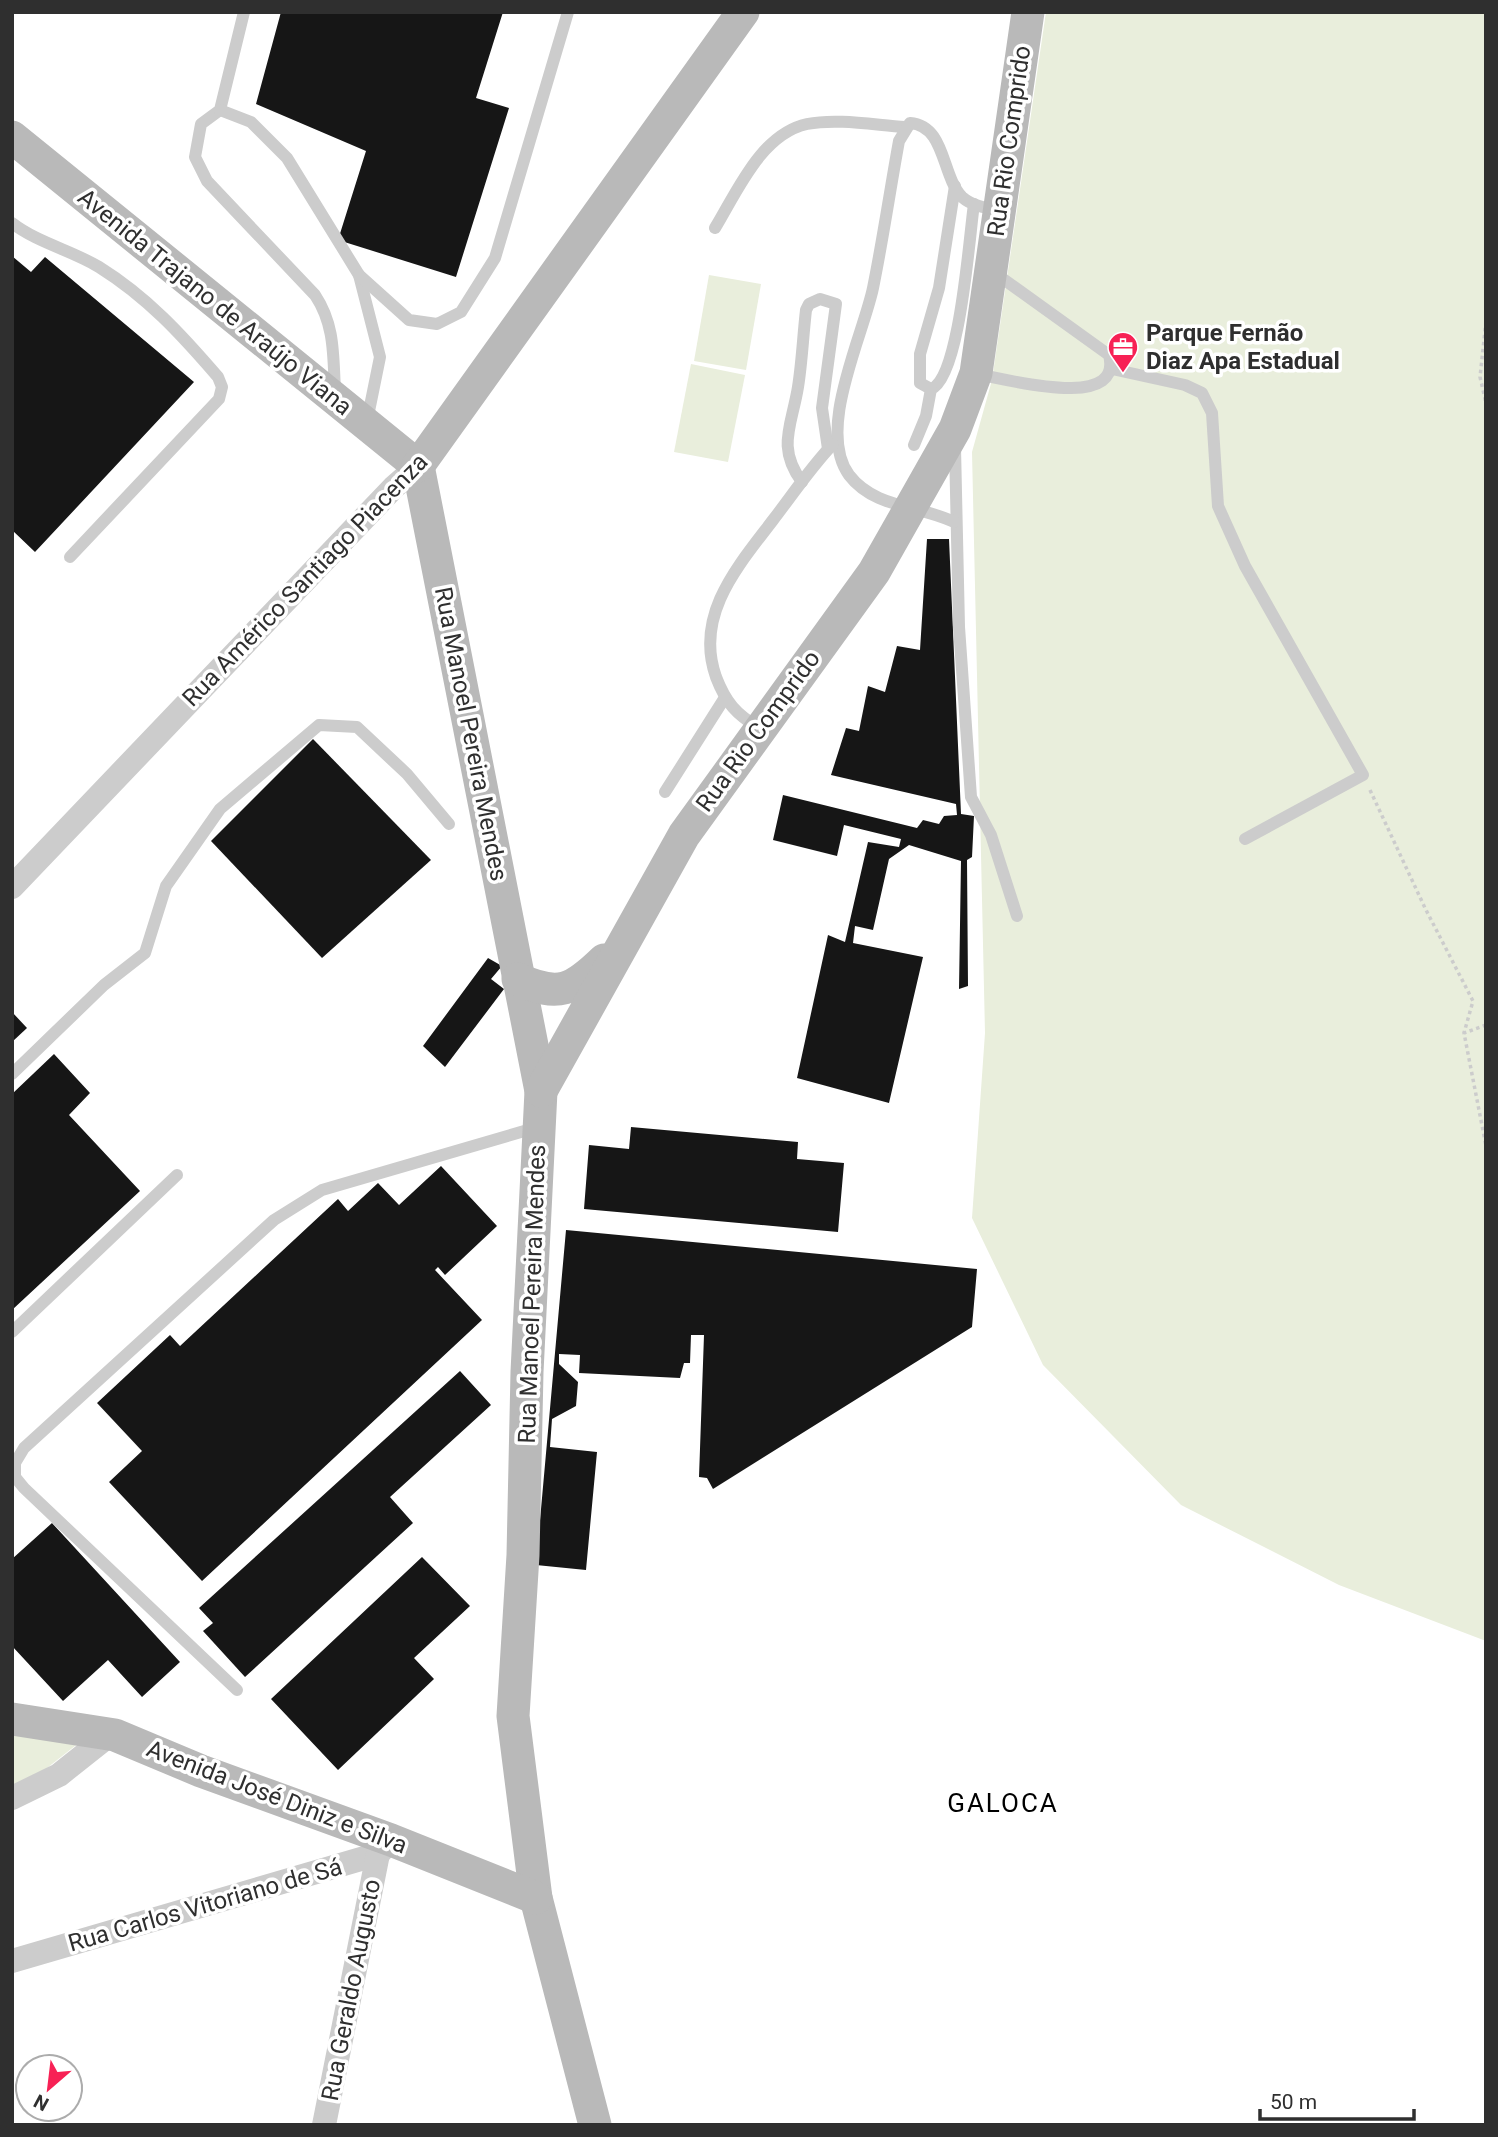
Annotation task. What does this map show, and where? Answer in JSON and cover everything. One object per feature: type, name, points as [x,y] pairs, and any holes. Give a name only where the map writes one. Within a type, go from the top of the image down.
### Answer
[{"type":"street","name":"Rua Américo Santiago Piacenza","points":[[12,887],[394,487],[418,467],[743,12]]},
{"type":"street","name":"Rua Rio Comprido","points":[[541,1091],[684,835],[874,572],[955,429],[976,373],[990,270],[986,207],[1028,12]]},
{"type":"street","name":"Avenida Trajano de Araújo Viana","points":[[12,137],[418,467]]},
{"type":"street","name":"Rua Manoel Pereira Mendes","points":[[418,467],[541,1091],[527,1372],[523,1555],[513,1716],[536,1898],[596,2125]]},
{"type":"street","points":[[518,979],[541,989],[572,987],[621,944]]},
{"type":"street","name":"Avenida José Diniz e Silva","points":[[12,1719],[115,1735],[385,1847],[536,1898]]},
{"type":"street","points":[[12,1798],[59,1775],[103,1740],[115,1735]]},
{"type":"street","name":"Rua Carlos Vitoriano de Sá","points":[[12,1961],[385,1847]]},
{"type":"street","name":"Rua Geraldo Augusto","points":[[324,2125],[385,1847]]},
{"type":"lane","points":[[244,12],[220,110],[201,124],[195,157],[207,181],[314,295],[326,312],[332,332],[335,398]]},
{"type":"lane","points":[[220,110],[251,122],[287,158],[359,275],[409,320],[437,324],[461,312],[495,258],[568,12]]},
{"type":"lane","points":[[931,389],[920,383],[920,354],[939,288],[954,186],[932,133],[917,123],[910,122],[899,141],[873,291],[842,401],[840,454],[849,475],[870,493],[909,510],[921,511],[954,522]]},
{"type":"lane","points":[[715,228],[749,172],[775,139],[790,130],[818,123],[905,127]]},
{"type":"lane","points":[[914,445],[926,415],[931,389],[942,381],[954,351],[986,207],[954,186]]},
{"type":"lane","points":[[12,223],[29,236],[95,265],[141,295],[171,322],[218,377],[222,387],[219,399],[70,557]]},
{"type":"lane","name":"Rua Rio Comprido","points":[[990,270],[1109,355],[1112,369]]},
{"type":"lane","points":[[359,275],[380,357],[366,424]]},
{"type":"lane","points":[[802,482],[788,457],[787,437],[797,390],[806,310],[809,304],[820,299],[836,304],[822,408],[828,449]]},
{"type":"lane","points":[[976,373],[1072,387],[1099,386],[1108,379],[1112,369],[1185,385],[1202,393],[1212,412],[1218,506],[1245,566],[1363,775],[1245,839]]},
{"type":"lane","points":[[955,429],[954,522],[971,797],[991,835],[1017,916]]},
{"type":"lane","points":[[759,728],[736,713],[724,699],[711,662],[710,633],[715,609],[733,573],[839,438]]},
{"type":"lane","points":[[665,792],[724,699]]},
{"type":"lane","points":[[12,1074],[104,985],[145,953],[166,886],[220,809],[319,725],[357,727],[407,774],[449,824]]},
{"type":"lane","points":[[237,1689],[24,1488],[15,1477],[15,1463],[24,1448],[274,1220],[322,1190],[539,1126]]},
{"type":"lane","points":[[12,1332],[177,1175]]},
{"type":"path","points":[[1486,321],[1480,377],[1486,402]]},
{"type":"path","points":[[1363,775],[1424,908],[1473,1001],[1464,1032],[1486,1146]]},
{"type":"path","points":[[1464,1032],[1486,1025]]},
{"type":"green space","points":[[1046,12],[1486,12],[1486,1641],[1339,1585],[1181,1505],[1043,1365],[972,1218],[985,1033],[972,452],[992,380]]},
{"type":"green space","points":[[709,275],[761,284],[746,370],[694,361]]},
{"type":"green space","points":[[691,364],[745,375],[728,462],[674,452]]},
{"type":"green space","points":[[12,1728],[80,1742],[33,1779],[12,1789]]},
{"type":"building","points":[[281,12],[503,12],[476,98],[509,108],[456,277],[338,240],[366,151],[256,104]]},
{"type":"building","points":[[12,256],[31,272],[45,257],[194,382],[35,552],[12,530]]},
{"type":"building","points":[[927,539],[949,539],[961,814],[974,816],[972,857],[967,860],[968,986],[959,989],[961,861],[909,845],[889,859],[873,930],[855,926],[853,943],[923,957],[889,1103],[797,1078],[828,935],[845,942],[868,842],[899,847],[901,839],[844,825],[837,856],[773,840],[783,795],[917,828],[923,820],[939,824],[944,816],[957,815],[956,804],[831,775],[846,728],[859,731],[868,686],[885,692],[897,646],[920,650]]},
{"type":"building","points":[[313,739],[431,860],[322,958],[211,841]]},
{"type":"building","points":[[488,958],[502,966],[491,979],[504,989],[445,1067],[423,1046]]},
{"type":"building","points":[[12,1012],[27,1028],[12,1042]]},
{"type":"building","points":[[54,1054],[90,1093],[69,1115],[140,1191],[12,1310],[12,1094]]},
{"type":"building","points":[[631,1127],[798,1142],[797,1159],[844,1163],[838,1232],[584,1209],[589,1145],[629,1149]]},
{"type":"building","points":[[441,1166],[497,1226],[445,1275],[438,1267],[435,1270],[482,1320],[202,1581],[109,1482],[142,1451],[97,1403],[170,1335],[180,1346],[338,1199],[348,1211],[378,1183],[399,1205]]},
{"type":"building","points":[[566,1230],[977,1269],[972,1327],[713,1489],[707,1478],[699,1477],[704,1335],[691,1335],[690,1363],[684,1363],[680,1378],[579,1373],[580,1355],[559,1354],[559,1364],[578,1382],[576,1406],[552,1419],[550,1447],[597,1452],[586,1570],[536,1565]]},
{"type":"building","points":[[460,1371],[491,1405],[390,1497],[413,1523],[245,1677],[203,1631],[213,1623],[199,1608]]},
{"type":"building","points":[[52,1523],[180,1662],[142,1697],[108,1660],[63,1701],[12,1646],[12,1559]]},
{"type":"building","points":[[422,1557],[470,1606],[414,1658],[434,1679],[338,1770],[271,1699]]},
{"type":"place","name":"Parque Fernão Diaz Apa Estadual","points":[[1123,374]]},
{"type":"district","name":"GALOCA","points":[[1003,1803]]}]
